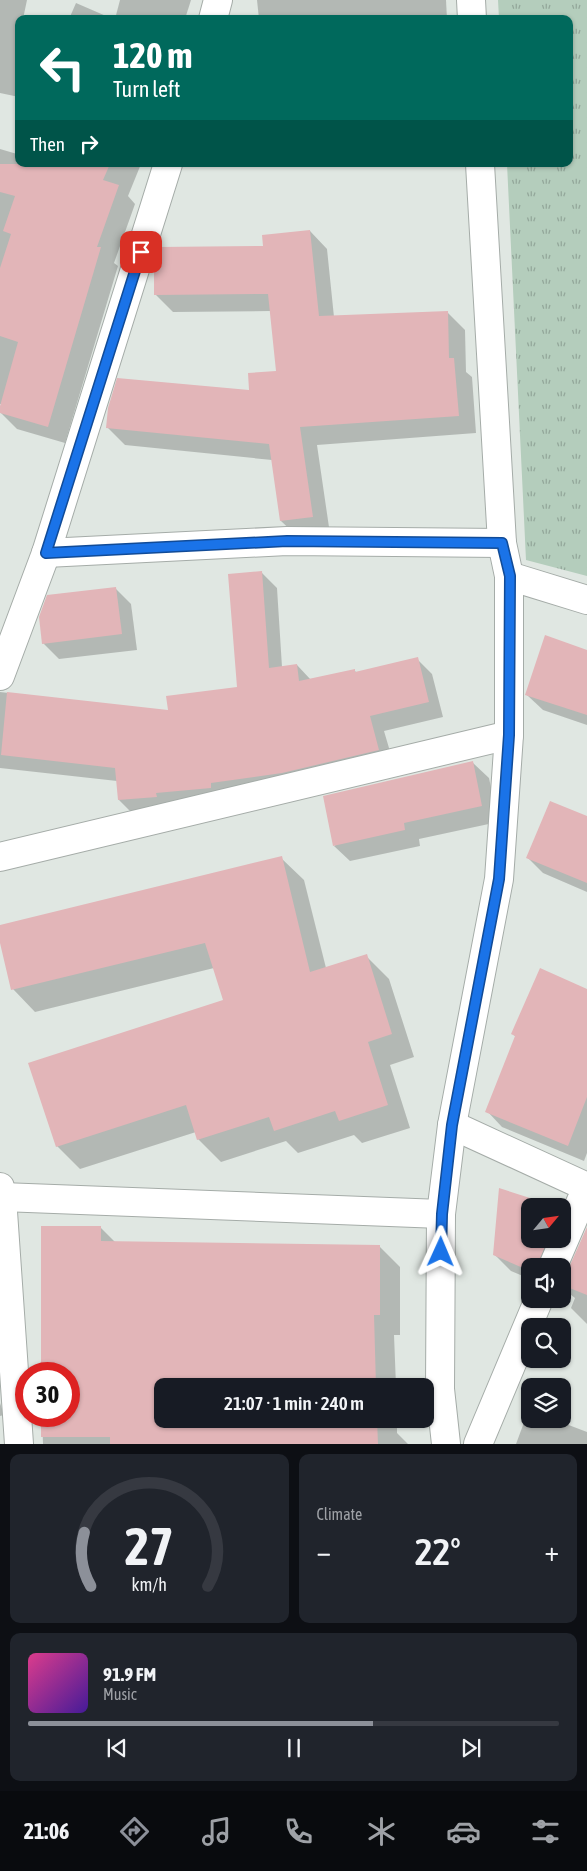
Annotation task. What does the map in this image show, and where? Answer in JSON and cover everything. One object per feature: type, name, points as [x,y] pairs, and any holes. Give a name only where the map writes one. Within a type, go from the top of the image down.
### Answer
[{"type":"street","points":[[214,15],[218,0]]},
{"type":"street","points":[[471,0],[472,15]]},
{"type":"street","points":[[0,676],[46,553],[167,167]]},
{"type":"street","points":[[446,1444],[440,1389],[442,1214],[452,1125],[499,879],[509,735],[510,576],[502,543],[480,167]]},
{"type":"street","points":[[46,553],[287,541],[502,543]]},
{"type":"street","points":[[510,576],[587,600]]},
{"type":"street","points":[[0,858],[509,735]]},
{"type":"street","points":[[452,1125],[587,1187],[556,1258]]},
{"type":"street","points":[[19,1444],[8,1417],[1,1192],[442,1214]]},
{"type":"street","points":[[478,1444],[535,1308]]},
{"type":"green space","points":[[498,0],[587,0],[587,576],[526,560],[507,167],[573,167],[573,15],[499,15]]},
{"type":"building","points":[[0,164],[15,164],[15,167],[109,167],[103,180],[119,185],[97,247],[101,247],[48,427],[0,413],[0,406],[18,342],[0,336],[0,268],[11,234],[3,231],[15,196],[0,192]]},
{"type":"building","points":[[310,230],[319,316],[448,311],[449,358],[454,358],[459,416],[300,427],[313,517],[280,521],[269,444],[106,428],[108,408],[117,378],[249,390],[248,373],[276,371],[268,294],[154,295],[154,262],[158,247],[263,246],[262,235]]},
{"type":"building","points":[[262,571],[269,668],[297,664],[299,681],[355,669],[355,672],[418,657],[429,702],[370,716],[379,750],[282,773],[211,783],[211,788],[156,793],[157,797],[118,800],[115,768],[1,755],[7,692],[168,710],[166,696],[237,687],[228,574]]},
{"type":"building","points":[[116,587],[122,634],[42,644],[39,617],[47,595]]},
{"type":"building","points":[[545,635],[587,650],[587,715],[525,695]]},
{"type":"building","points":[[473,761],[482,806],[404,823],[405,830],[333,846],[323,796]]},
{"type":"building","points":[[550,801],[587,816],[587,883],[526,858]]},
{"type":"building","points":[[282,856],[310,972],[367,954],[392,1034],[368,1042],[388,1105],[339,1121],[335,1111],[274,1131],[269,1117],[197,1140],[186,1105],[56,1147],[28,1063],[223,1000],[205,943],[11,990],[0,943],[0,925]]},
{"type":"building","points":[[540,968],[587,989],[587,1097],[568,1146],[485,1112],[515,1036],[511,1034]]},
{"type":"building","points":[[499,1188],[530,1198],[521,1198],[521,1248],[545,1248],[541,1258],[521,1258],[521,1267],[493,1255]]},
{"type":"building","points":[[41,1226],[101,1226],[101,1241],[380,1245],[380,1315],[374,1315],[376,1378],[154,1378],[154,1428],[377,1428],[378,1444],[110,1444],[110,1437],[41,1437],[41,1427],[80,1427],[80,1362],[41,1362]]},
{"type":"building","points":[[587,1227],[587,1295],[571,1289],[571,1263]]},
{"type":"route","points":[[141,252],[46,553],[287,541],[502,543],[510,576],[509,735],[499,879],[452,1125],[442,1214],[441,1252]]}]
